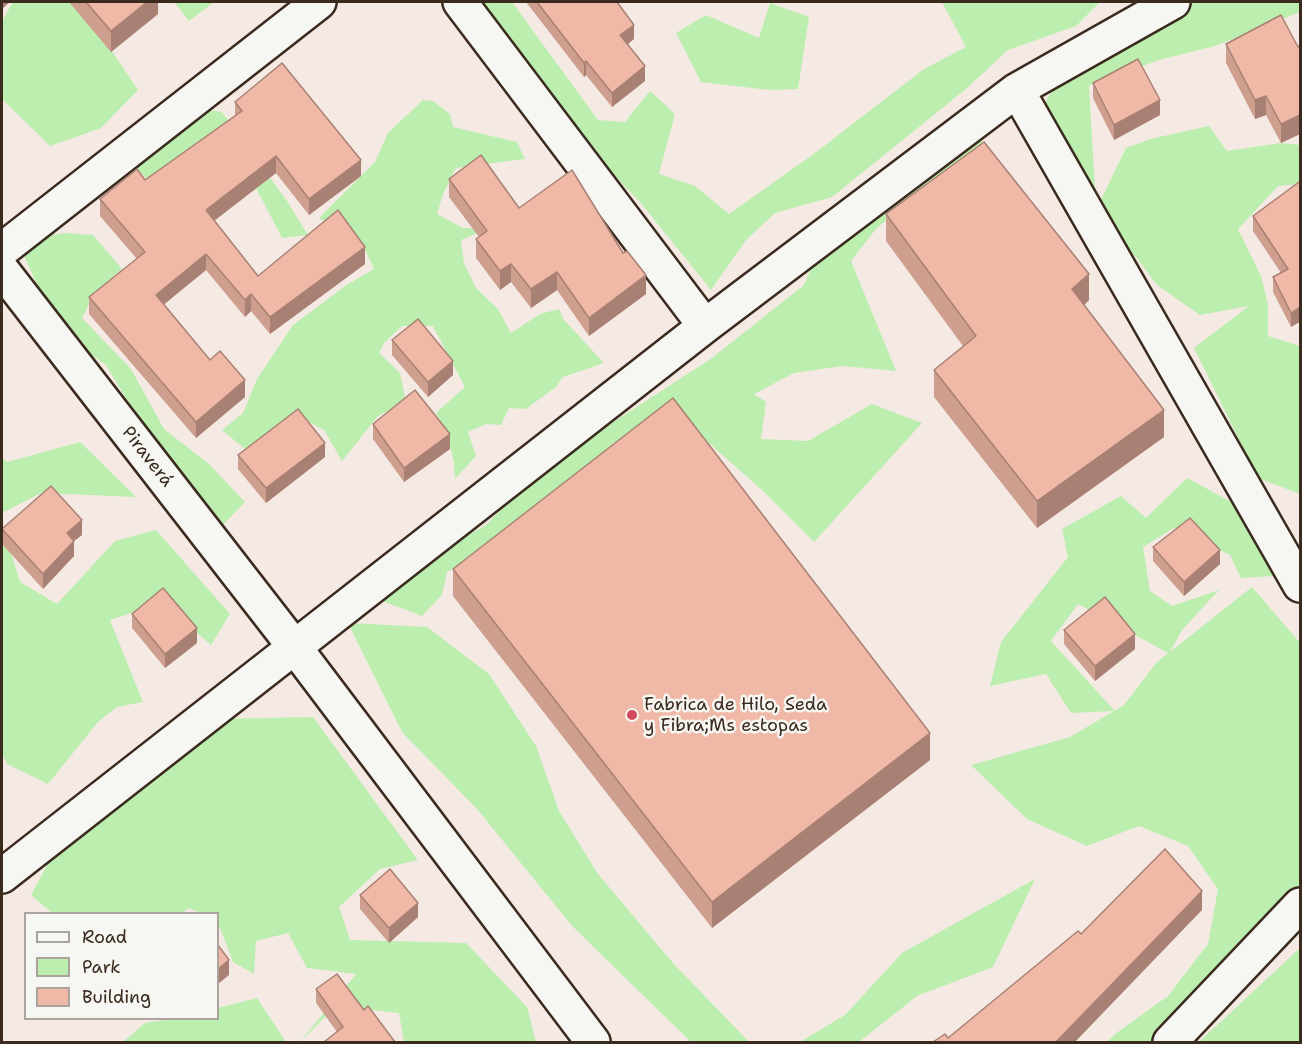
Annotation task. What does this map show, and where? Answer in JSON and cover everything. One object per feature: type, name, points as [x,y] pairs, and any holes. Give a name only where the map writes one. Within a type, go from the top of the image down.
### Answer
[{"type":"street","points":[[2,250],[319,2]]},
{"type":"street","points":[[460,2],[705,326]]},
{"type":"street","points":[[2,876],[293,645],[705,326],[1017,90],[1173,2]]},
{"type":"street","points":[[1017,90],[1300,585]]},
{"type":"street","name":"Piraverá","points":[[2,270],[293,645],[586,1040]]},
{"type":"street","points":[[1170,1042],[1300,905]]},
{"type":"green space","points":[[13,2],[79,2],[138,90],[101,128],[50,146],[2,99],[2,21]]},
{"type":"green space","points":[[174,2],[214,2],[189,21]]},
{"type":"green space","points":[[471,2],[512,2],[598,120],[625,122],[650,91],[675,114],[659,174],[695,186],[729,214],[811,156],[924,69],[966,47],[942,2],[1100,2],[1076,26],[1008,50],[966,89],[832,197],[775,213],[746,240],[711,290],[640,202],[605,166],[560,103],[493,30]]},
{"type":"green space","points":[[1185,2],[1300,2],[1300,12],[1215,46],[1159,60],[1089,86],[1095,189],[1072,169],[1037,115],[1067,67]]},
{"type":"green space","points":[[770,3],[809,17],[798,89],[769,90],[701,82],[676,33],[706,15],[759,38]]},
{"type":"green space","points":[[423,100],[433,101],[450,114],[453,127],[517,142],[525,159],[456,168],[443,194],[437,214],[463,228],[490,228],[461,240],[464,263],[476,288],[498,309],[511,333],[540,314],[559,309],[564,320],[604,363],[563,377],[556,387],[526,409],[509,408],[501,425],[486,424],[468,432],[476,456],[455,479],[454,462],[446,430],[436,413],[465,387],[433,326],[402,326],[384,343],[379,353],[400,373],[406,402],[378,416],[342,461],[324,430],[299,417],[250,453],[222,430],[243,413],[257,379],[293,325],[345,286],[374,269],[362,243],[319,218],[375,162],[388,133]]},
{"type":"green space","points":[[202,109],[222,112],[287,201],[308,235],[282,238],[254,184],[167,197],[129,162],[160,153],[117,161]]},
{"type":"green space","points":[[1209,126],[1227,151],[1281,143],[1300,145],[1300,184],[1278,186],[1238,229],[1261,276],[1268,305],[1268,336],[1300,346],[1300,494],[1258,478],[1194,348],[1249,306],[1200,315],[1157,285],[1137,258],[1110,233],[1098,206],[1126,148],[1150,139]]},
{"type":"green space","points":[[968,129],[989,147],[921,191],[876,229],[851,261],[896,371],[843,366],[794,373],[754,394],[766,402],[761,439],[808,441],[872,404],[922,423],[814,542],[763,491],[675,413],[526,527],[447,572],[442,595],[422,616],[377,599],[402,587],[424,560],[486,525],[519,491],[615,421],[712,358],[804,285],[821,244]]},
{"type":"green space","points":[[64,233],[93,235],[122,269],[95,292],[82,318],[131,369],[164,429],[209,464],[245,502],[215,533],[140,422],[106,365],[58,331],[17,240]]},
{"type":"green space","points":[[80,442],[136,497],[41,493],[2,513],[2,458],[7,462]]},
{"type":"green space","points":[[1187,478],[1237,505],[1290,575],[1241,578],[1230,555],[1174,528],[1143,547],[1150,591],[1172,606],[1219,590],[1182,630],[1170,652],[1252,587],[1300,643],[1300,905],[1264,948],[1152,1042],[1107,1042],[1168,996],[1208,944],[1218,889],[1188,846],[1139,826],[1087,846],[1027,819],[971,765],[1070,737],[1114,711],[1071,713],[1046,674],[990,686],[1001,642],[1068,557],[1062,529],[1121,496],[1146,518]],"holes":[[[1078,604],[1168,653],[1157,662],[1124,705],[1115,711],[1051,641]]]},
{"type":"green space","points":[[2,523],[20,582],[57,604],[115,541],[156,530],[230,614],[211,645],[163,603],[110,620],[143,702],[117,707],[98,722],[48,784],[7,764],[2,754]]},
{"type":"green space","points":[[348,623],[427,627],[489,674],[536,746],[559,811],[598,874],[673,963],[749,1042],[691,1042],[573,927],[477,809],[402,732]]},
{"type":"green space","points":[[313,717],[418,860],[380,869],[339,907],[350,940],[466,943],[527,1007],[536,1042],[404,1042],[399,1013],[336,1006],[300,1042],[356,974],[307,968],[288,933],[256,941],[254,974],[233,962],[219,926],[219,912],[199,912],[188,908],[183,912],[51,912],[31,895],[70,823],[155,778],[219,719]]},
{"type":"green space","points":[[1035,879],[993,967],[917,996],[859,1042],[800,1042],[845,1015],[902,953]]},
{"type":"green space","points":[[1300,948],[1300,1042],[1195,1042],[1200,1041]]},
{"type":"green space","points":[[257,998],[286,1042],[123,1042],[145,1023],[165,1020],[219,1020],[219,1008]]},
{"type":"building","points":[[86,2],[147,2],[111,31]]},
{"type":"building","points":[[537,2],[617,2],[634,25],[620,35],[645,66],[612,93],[586,61],[584,63]]},
{"type":"building","points":[[1281,15],[1298,47],[1300,45],[1300,115],[1281,124],[1266,96],[1255,100],[1226,44]]},
{"type":"building","points":[[1138,59],[1160,100],[1114,125],[1093,83]]},
{"type":"building","points":[[282,63],[361,160],[309,199],[276,156],[206,210],[258,276],[338,210],[365,247],[270,317],[251,294],[245,300],[206,254],[156,295],[210,360],[220,351],[245,380],[196,422],[89,297],[145,252],[100,199],[137,169],[145,180],[242,111],[235,102]]},
{"type":"building","points":[[984,142],[1089,274],[1072,289],[1164,410],[1037,501],[934,370],[976,336],[886,214]]},
{"type":"building","points":[[481,155],[519,208],[572,170],[623,253],[627,251],[646,275],[589,318],[557,272],[531,289],[511,264],[500,271],[476,239],[487,231],[449,179]]},
{"type":"building","points":[[1299,182],[1300,307],[1291,313],[1273,277],[1288,269],[1253,216]]},
{"type":"building","points":[[418,319],[453,361],[428,382],[392,340]]},
{"type":"building","points":[[415,390],[450,434],[404,468],[373,424]]},
{"type":"building","points":[[673,398],[930,733],[712,902],[453,569]]},
{"type":"building","points":[[298,409],[325,443],[266,488],[238,455]]},
{"type":"building","points":[[51,486],[82,520],[67,533],[74,541],[43,574],[2,529]]},
{"type":"building","points":[[1190,518],[1220,550],[1184,582],[1153,547]]},
{"type":"building","points":[[163,588],[197,628],[165,654],[132,614]]},
{"type":"building","points":[[1105,597],[1135,634],[1095,666],[1064,630]]},
{"type":"building","points":[[1165,849],[1202,891],[1056,1042],[933,1042],[945,1034],[948,1038],[1078,931],[1081,934]]},
{"type":"building","points":[[390,869],[418,903],[389,928],[360,895]]},
{"type":"building","points":[[219,946],[229,960],[219,968]]},
{"type":"building","points":[[337,974],[364,1010],[368,1006],[395,1042],[324,1042],[343,1027],[316,989]]},
{"type":"place","name":"Fabrica de Hilo, Seda y Fibra;Ms estopas","points":[[632,715]]}]
